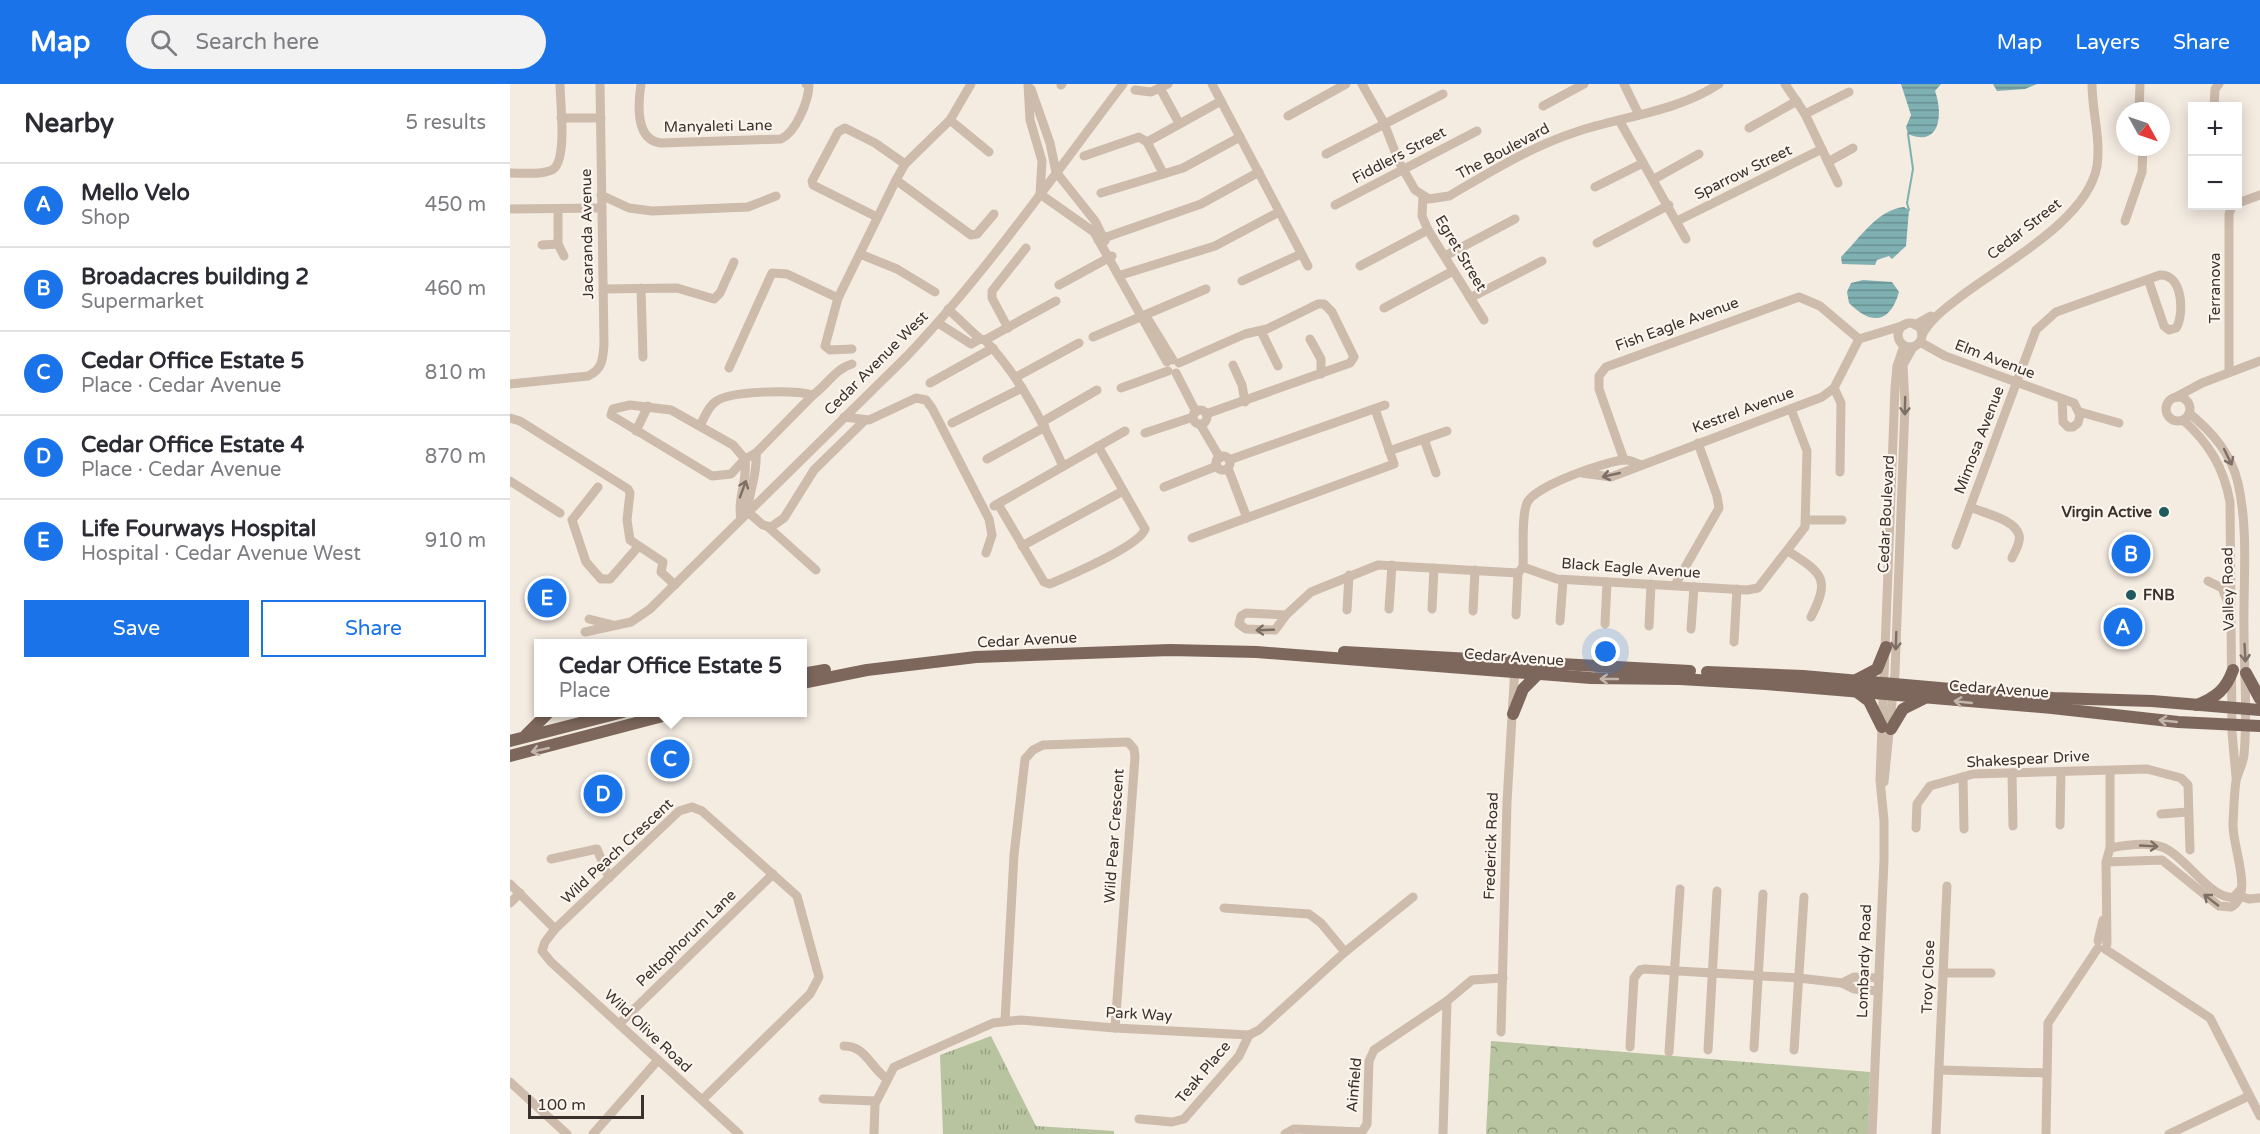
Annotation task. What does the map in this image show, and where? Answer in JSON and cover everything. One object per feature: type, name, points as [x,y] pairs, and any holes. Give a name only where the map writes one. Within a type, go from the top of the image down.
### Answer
[{"type":"main road","name":"Cedar Avenue","points":[[807,673],[984,652],[1154,645],[1300,649],[1515,666],[1539,673],[1592,678],[1724,681],[2107,699],[2260,710]]},
{"type":"main road","points":[[1886,647],[1877,669],[1855,687],[1869,701],[1887,728],[1904,708],[1914,702],[1930,698]]},
{"type":"main road","name":"Cedar Avenue","points":[[807,682],[867,670],[976,657],[1160,650],[1257,652],[1377,663],[1803,676],[1855,687]]},
{"type":"main road","points":[[2196,705],[2218,695],[2239,671],[2260,699]]},
{"type":"main road","points":[[1513,714],[1523,688],[1539,673]]},
{"type":"main road","name":"Cedar Avenue","points":[[1888,690],[1930,698],[2178,722],[2260,726]]},
{"type":"main road","points":[[515,740],[543,717]]},
{"type":"main road","points":[[515,740],[602,717]]},
{"type":"main road","points":[[510,756],[659,717]]},
{"type":"street","points":[[510,173],[545,172],[557,166],[562,156],[560,84]]},
{"type":"street","name":"Jacaranda Avenue","points":[[510,384],[588,376],[598,371],[603,357],[600,84]]},
{"type":"street","name":"Manyaleti Lane","points":[[641,84],[642,131],[650,141],[661,143],[781,139],[791,130],[806,100],[809,85]]},
{"type":"street","points":[[852,349],[830,350],[825,346],[838,298],[905,164],[950,120],[971,84]]},
{"type":"street","name":"Cedar Avenue West","points":[[585,632],[615,626],[641,616],[745,516],[938,323],[1124,84]]},
{"type":"street","points":[[1212,84],[1308,266]]},
{"type":"street","points":[[1288,116],[1346,84]]},
{"type":"street","points":[[1362,84],[1385,125],[1403,170],[1412,186],[1423,198]]},
{"type":"street","points":[[1543,106],[1584,84]]},
{"type":"street","name":"The Boulevard","points":[[1423,198],[1434,200],[1449,196],[1537,147],[1577,131],[1691,100],[1719,84]]},
{"type":"street","points":[[1785,84],[1805,114],[1838,183]]},
{"type":"street","name":"Cedar Street","points":[[2087,84],[2092,110]]},
{"type":"street","name":"Cedar Street","points":[[1915,343],[1944,310],[2056,223],[2084,186],[2092,158],[2092,84]]},
{"type":"street","points":[[2139,102],[2140,84]]},
{"type":"street","points":[[2214,102],[2219,84]]},
{"type":"street","points":[[1027,85],[1041,154],[1040,194],[1101,239]]},
{"type":"street","points":[[1626,85],[1640,115]]},
{"type":"street","points":[[1135,90],[1147,92],[1164,86],[1179,123]]},
{"type":"street","points":[[1805,114],[1849,92]]},
{"type":"street","points":[[1326,154],[1443,94]]},
{"type":"street","points":[[1148,142],[1221,101]]},
{"type":"street","points":[[1749,128],[1797,102]]},
{"type":"street","points":[[1034,113],[1052,150],[1056,172],[1090,214],[1110,257],[1173,366],[1214,449],[1224,463],[1247,518]]},
{"type":"street","points":[[561,118],[601,118]]},
{"type":"street","points":[[950,120],[989,152]]},
{"type":"street","points":[[1619,120],[1669,205],[1686,239]]},
{"type":"street","points":[[877,217],[813,185],[812,181],[842,128],[875,143],[905,164]]},
{"type":"street","name":"Fiddlers Street","points":[[1335,205],[1477,131]]},
{"type":"street","points":[[1084,156],[1135,137],[1148,142],[1163,173]]},
{"type":"street","points":[[1101,193],[1185,167],[1240,137]]},
{"type":"street","points":[[1828,162],[1853,148]]},
{"type":"street","name":"Sparrow Street","points":[[1677,221],[1822,149]]},
{"type":"street","points":[[1041,154],[1052,150]]},
{"type":"street","points":[[1654,179],[1699,154]]},
{"type":"street","points":[[2125,221],[2142,172],[2143,156]]},
{"type":"street","points":[[1595,188],[1643,163]]},
{"type":"street","points":[[1101,239],[1201,204],[1259,172]]},
{"type":"street","points":[[896,180],[971,235],[977,234],[994,214]]},
{"type":"street","points":[[601,195],[629,208],[652,211],[748,207],[776,196]]},
{"type":"street","points":[[2242,202],[2260,195]]},
{"type":"street","name":"Egret Street","points":[[1423,198],[1422,216],[1428,230],[1484,320]]},
{"type":"street","points":[[1597,243],[1669,205]]},
{"type":"street","points":[[510,209],[602,208]]},
{"type":"street","points":[[558,209],[558,244],[564,256]]},
{"type":"street","name":"Terranova","points":[[2229,372],[2230,210]]},
{"type":"street","points":[[1122,275],[1207,249],[1279,212]]},
{"type":"street","points":[[1444,256],[1515,219]]},
{"type":"street","points":[[1360,266],[1428,230]]},
{"type":"street","points":[[542,245],[558,244]]},
{"type":"street","points":[[1008,328],[992,298],[992,291],[1026,248]]},
{"type":"street","points":[[860,254],[897,269],[935,292]]},
{"type":"street","points":[[1242,281],[1301,254]]},
{"type":"street","name":"Cedar Street","points":[[1898,335],[1910,325],[1929,318],[2015,255]]},
{"type":"street","points":[[1110,257],[1143,316]]},
{"type":"street","points":[[1059,285],[1110,257]]},
{"type":"street","points":[[1470,298],[1542,261]]},
{"type":"street","points":[[603,289],[677,288],[714,299],[720,293],[734,262]]},
{"type":"street","points":[[1384,308],[1453,271]]},
{"type":"street","points":[[729,368],[772,273],[787,274],[838,298]]},
{"type":"street","points":[[2168,275],[2177,284],[2179,322],[2176,328],[2169,330],[2164,326],[2148,279],[2168,275]]},
{"type":"street","name":"Mimosa Avenue","points":[[1956,545],[2033,336],[2050,315],[2148,279]]},
{"type":"street","points":[[641,288],[643,357]]},
{"type":"street","points":[[1093,337],[1206,289]]},
{"type":"street","name":"Fish Eagle Avenue","points":[[1624,460],[1599,389],[1599,376],[1605,367],[1799,297],[1820,306],[1859,339]]},
{"type":"street","points":[[938,323],[971,344],[1008,328],[1056,301]]},
{"type":"street","points":[[1121,388],[1245,334],[1261,331],[1318,304],[1328,307],[1354,357],[1350,363],[1245,402],[1200,418],[1145,433]]},
{"type":"street","points":[[948,309],[993,348],[1016,377],[1044,425],[1063,466]]},
{"type":"street","points":[[1840,472],[1841,409],[1834,388],[1859,339],[1910,325],[1915,343]]},
{"type":"street","points":[[1886,330],[1915,343]]},
{"type":"street","points":[[1261,331],[1278,366]]},
{"type":"street","points":[[1310,339],[1321,359],[1321,374]]},
{"type":"street","points":[[1016,377],[1079,343]]},
{"type":"street","name":"Elm Avenue","points":[[1915,343],[2017,384],[2074,403],[2080,412],[2119,423]]},
{"type":"street","name":"Cedar Boulevard","points":[[1888,690],[1886,647],[1896,373],[1915,343]]},
{"type":"street","name":"Cedar Boulevard","points":[[1888,690],[1904,446],[1903,365],[1915,343]]},
{"type":"street","points":[[930,383],[993,348]]},
{"type":"street","points":[[2197,386],[2187,412],[2175,421],[2166,411],[2169,401],[2197,386],[2260,361]]},
{"type":"street","points":[[816,570],[767,526],[745,516],[739,495],[747,476],[745,459],[733,445],[666,408],[630,405],[611,411],[614,418],[712,476],[731,474],[745,459],[756,453],[813,395],[827,386],[839,369],[852,364]]},
{"type":"street","points":[[1233,365],[1242,385],[1245,402]]},
{"type":"street","points":[[952,423],[1022,388]]},
{"type":"street","name":"Kestrel Avenue","points":[[1582,473],[1608,478],[1822,397],[1834,388]]},
{"type":"street","points":[[987,459],[1097,390]]},
{"type":"street","points":[[700,426],[712,405],[724,397],[783,391],[813,395]]},
{"type":"street","points":[[2176,397],[2183,398],[2187,412]]},
{"type":"street","points":[[844,417],[873,419],[916,398],[928,403],[956,451],[989,519],[992,535],[986,553]]},
{"type":"street","points":[[2062,399],[2065,425],[2076,426],[2080,412]]},
{"type":"street","points":[[1164,487],[1385,405]]},
{"type":"street","points":[[636,431],[648,406]]},
{"type":"street","points":[[1192,538],[1394,464],[1375,409]]},
{"type":"street","name":"Black Eagle Avenue","points":[[1286,615],[1311,592],[1378,565],[1520,570],[1563,580],[1751,590],[1760,586],[1804,531],[1807,449],[1791,409]]},
{"type":"street","name":"Valley Road","points":[[2187,412],[2223,447],[2238,487],[2244,568],[2239,725],[2244,757],[2237,780],[2233,837],[2242,879],[2240,894]]},
{"type":"street","name":"Valley Road","points":[[2187,412],[2212,451],[2226,480],[2231,518],[2231,610],[2239,671]]},
{"type":"street","points":[[510,418],[520,421],[628,489],[627,520],[630,540],[663,562],[661,572],[675,585]]},
{"type":"street","points":[[767,526],[776,525],[784,519],[808,478],[865,420]]},
{"type":"street","points":[[1098,446],[1144,529],[1144,533],[1110,555],[1050,584],[1041,579],[996,505],[1063,466],[1098,446],[1125,431]]},
{"type":"street","points":[[1389,451],[1447,431]]},
{"type":"street","points":[[1424,439],[1436,473]]},
{"type":"street","points":[[1675,585],[1719,507],[1718,496],[1698,443]]},
{"type":"street","points":[[1893,445],[1904,446]]},
{"type":"street","points":[[745,516],[756,475],[756,453]]},
{"type":"street","points":[[1624,460],[1639,465]]},
{"type":"street","name":"Kestrel Avenue","points":[[1520,570],[1525,511],[1529,499],[1540,489],[1624,460]]},
{"type":"street","points":[[510,481],[560,513]]},
{"type":"street","points":[[598,487],[572,520],[592,571],[601,579],[610,579],[639,547]]},
{"type":"street","points":[[2228,492],[2238,487]]},
{"type":"street","points":[[1022,546],[1123,491]]},
{"type":"street","name":"Mimosa Avenue","points":[[1970,507],[2001,519],[2017,530],[2020,539],[2012,558]]},
{"type":"street","points":[[1806,520],[1842,520]]},
{"type":"street","points":[[1788,550],[1814,568],[1821,577],[1822,592],[1810,617]]},
{"type":"street","points":[[1389,609],[1392,565]]},
{"type":"street","points":[[1432,609],[1434,568]]},
{"type":"street","points":[[1473,611],[1475,570]]},
{"type":"street","points":[[1516,615],[1520,570]]},
{"type":"street","points":[[1347,610],[1349,575]]},
{"type":"street","points":[[1560,621],[1563,580]]},
{"type":"street","points":[[2208,581],[2222,588],[2231,610]]},
{"type":"street","points":[[1605,624],[1607,582]]},
{"type":"street","points":[[1649,626],[1651,584]]},
{"type":"street","points":[[1691,629],[1694,587]]},
{"type":"street","points":[[1734,642],[1737,589]]},
{"type":"street","points":[[589,619],[615,626]]},
{"type":"street","name":"Frederick Road","points":[[1501,1032],[1507,802],[1515,666]]},
{"type":"street","name":"Lombardy Road","points":[[1872,1134],[1884,850],[1882,790],[1888,690]]},
{"type":"street","name":"Wild Pear Crescent","points":[[1005,1021],[1024,765],[1033,750],[1043,745],[1128,742],[1133,746],[1135,758],[1115,1028]]},
{"type":"street","name":"Shakespear Drive","points":[[1916,828],[1919,799],[1930,786],[1964,777],[2012,773],[2149,769],[2181,778],[2188,785],[2188,812]]},
{"type":"street","name":"Shakespear Drive","points":[[2102,946],[2106,862],[2110,848],[2110,771]]},
{"type":"street","points":[[2060,825],[2061,772]]},
{"type":"street","points":[[2012,773],[2013,825]]},
{"type":"street","points":[[1964,777],[1964,829]]},
{"type":"street","name":"Wild Peach Crescent","points":[[542,947],[555,929],[679,811],[692,807],[698,808],[773,874],[799,900],[818,972],[818,981],[810,994],[702,1100]]},
{"type":"street","points":[[2161,814],[2188,812],[2190,850]]},
{"type":"street","points":[[2110,848],[2157,846],[2168,849],[2221,896],[2228,898],[2240,894],[2260,898]]},
{"type":"street","points":[[551,859],[597,849],[609,878]]},
{"type":"street","points":[[2106,862],[2157,859],[2176,870],[2219,906],[2231,907],[2240,894]]},
{"type":"street","points":[[2176,870],[2184,862]]},
{"type":"street","name":"Peltophorum Lane","points":[[619,1024],[773,874]]},
{"type":"street","points":[[510,884],[555,929]]},
{"type":"street","name":"Troy Close","points":[[1936,1134],[1947,886]]},
{"type":"street","points":[[1669,1052],[1680,889]]},
{"type":"street","points":[[1708,1050],[1717,891]]},
{"type":"street","points":[[510,903],[520,893]]},
{"type":"street","points":[[1754,1048],[1763,894]]},
{"type":"street","points":[[1249,1035],[1259,1030],[1345,952],[1413,897]]},
{"type":"street","points":[[1794,1050],[1804,897]]},
{"type":"street","points":[[1224,908],[1309,914],[1321,923],[1345,952]]},
{"type":"street","points":[[2046,1134],[2048,1023],[2102,946],[2210,1018],[2260,1116]]},
{"type":"street","name":"Wild Olive Road","points":[[542,947],[546,957],[739,1134]]},
{"type":"street","points":[[1630,1047],[1634,978],[1640,970],[1799,978],[1842,983],[1854,989],[1878,991]]},
{"type":"street","points":[[1943,973],[1991,973]]},
{"type":"street","points":[[1842,983],[1854,977],[1879,978]]},
{"type":"street","name":"Ainfield","points":[[1285,1134],[1294,1129],[1362,1132],[1366,1124],[1372,1052],[1447,1001],[1473,980],[1503,978]]},
{"type":"street","points":[[1443,1134],[1447,1001]]},
{"type":"street","name":"Park Way","points":[[874,1134],[876,1101],[886,1078],[894,1067],[993,1023],[1021,1020],[1115,1028],[1249,1035]]},
{"type":"street","name":"Teak Place","points":[[1139,1119],[1172,1122],[1184,1119],[1239,1056],[1249,1035]]},
{"type":"street","points":[[844,1046],[857,1047],[876,1071],[886,1078]]},
{"type":"street","points":[[592,1134],[658,1060]]},
{"type":"street","points":[[1939,1070],[2047,1073]]},
{"type":"street","points":[[510,1082],[567,1134]]},
{"type":"street","points":[[2169,1134],[2249,1096]]},
{"type":"street","points":[[823,1099],[876,1101]]},
{"type":"green space","points":[[991,1036],[1036,1126],[1114,1131],[1114,1134],[943,1134],[940,1055]]},
{"type":"green space","points":[[1491,1041],[1870,1072],[1868,1134],[1486,1134]]},
{"type":"water","points":[[1901,84],[1941,84],[1935,91],[1939,109],[1937,126],[1927,136],[1919,137],[1908,134],[1906,127],[1911,115]]},
{"type":"water","points":[[1993,84],[2037,84],[2025,89],[1997,91]]},
{"type":"water","points":[[1904,207],[1909,210],[1906,246],[1892,259],[1889,256],[1877,260],[1875,265],[1842,264],[1841,257],[1877,219],[1894,209]]},
{"type":"water","points":[[1863,280],[1892,282],[1899,292],[1891,310],[1885,315],[1873,318],[1849,303],[1847,292],[1851,283]]},
{"type":"waterway","points":[[1908,134],[1913,169],[1907,203],[1909,210]]},
{"type":"place","name":"Virgin Active","points":[[2164,512]]},
{"type":"place","name":"Broadacres building 2","points":[[2131,554]]},
{"type":"place","name":"FNB","points":[[2131,595]]},
{"type":"place","name":"Life Fourways Hospital","points":[[547,598]]},
{"type":"place","name":"Mello Velo","points":[[2123,627]]},
{"type":"place","name":"Cedar Office Estate 5","points":[[670,759]]},
{"type":"place","name":"Cedar Office Estate 4","points":[[603,794]]}]
